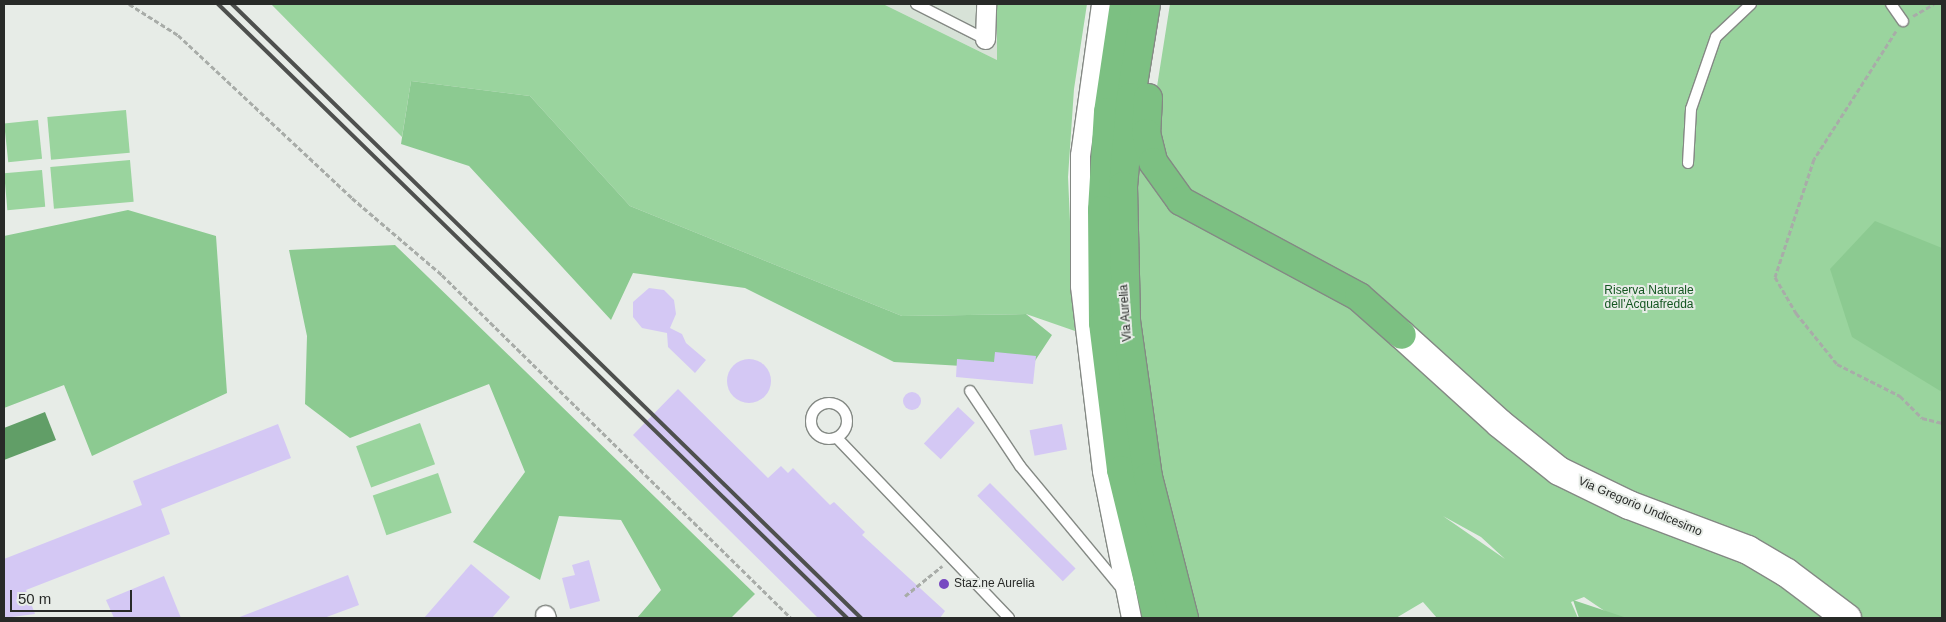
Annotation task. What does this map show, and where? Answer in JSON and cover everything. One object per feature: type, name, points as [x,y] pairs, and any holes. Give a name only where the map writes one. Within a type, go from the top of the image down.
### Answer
[{"type":"highway","name":"Via Aurelia","points":[[1124,4],[1108,112],[1102,229],[1103,322],[1122,479],[1157,618]]},
{"type":"highway","name":"Via Aurelia","points":[[1146,4],[1124,178],[1126,321],[1144,459],[1184,618]]},
{"type":"highway","points":[[1162,4],[1152,64],[1146,133],[1153,162],[1164,183],[1181,202],[1205,218],[1359,297],[1402,335]]},
{"type":"street","points":[[985,39],[986,4]]},
{"type":"street","points":[[1101,4],[1080,155],[1080,286],[1098,445],[1131,618]]},
{"type":"street","name":"Via Gregorio Undicesimo","points":[[1402,335],[1499,423],[1559,471],[1629,505],[1762,558],[1847,618]]},
{"type":"lane","points":[[916,4],[985,39]]},
{"type":"lane","points":[[1688,163],[1691,109],[1716,37],[1751,4]]},
{"type":"lane","points":[[1891,4],[1903,21]]},
{"type":"lane","points":[[970,391],[1020,466],[1126,594]]},
{"type":"lane","points":[[837,438],[1009,618]]},
{"type":"path","points":[[129,4],[178,35],[352,198],[442,275],[791,618]]},
{"type":"path","points":[[1934,4],[1903,21],[1814,160],[1775,277],[1796,313],[1837,364],[1900,396],[1922,418],[1942,424]]},
{"type":"path","points":[[905,596],[951,559]]},
{"type":"shaded area","points":[[883,4],[997,4],[997,60]]},
{"type":"shaded area","points":[[411,81],[530,96],[630,206],[902,316],[1026,314],[1052,335],[1029,370],[894,362],[745,288],[633,273],[611,320],[469,166],[401,144]]},
{"type":"shaded area","points":[[128,210],[216,236],[227,393],[92,456],[64,385],[4,408],[4,236]]},
{"type":"shaded area","points":[[1875,221],[1942,248],[1942,392],[1852,337],[1830,269]]},
{"type":"shaded area","points":[[395,245],[755,594],[731,618],[637,618],[661,590],[621,520],[559,516],[540,580],[473,542],[525,472],[489,384],[350,438],[305,404],[307,336],[289,250]]},
{"type":"shaded area","points":[[45,412],[56,440],[4,460],[4,428]]},
{"type":"shaded area","points":[[1573,600],[1627,618],[1579,618]]},
{"type":"green space","points":[[271,4],[883,4],[997,60],[997,4],[1087,4],[1074,89],[1068,177],[1075,331],[1026,314],[902,316],[630,206],[530,96],[411,81],[402,137]]},
{"type":"green space","name":"Riserva Naturale dell'Acquafredda","points":[[1170,4],[1942,4],[1942,618],[1615,618],[1584,597],[1571,602],[1578,618],[1437,618],[1423,602],[1396,618],[1197,618],[1167,506],[1143,367],[1134,258],[1139,164],[1153,112]],"holes":[[[1443,516],[1481,537],[1505,559]]]},
{"type":"green space","points":[[126,110],[130,153],[51,160],[47,117]]},
{"type":"green space","points":[[38,120],[42,159],[8,162],[4,124]]},
{"type":"green space","points":[[130,160],[134,202],[54,209],[50,167]]},
{"type":"green space","points":[[42,170],[45,207],[7,210],[4,173]]},
{"type":"green space","points":[[420,423],[435,464],[371,488],[356,446]]},
{"type":"green space","points":[[438,473],[452,513],[386,535],[373,495]]},
{"type":"building","points":[[649,288],[664,290],[674,300],[676,314],[670,328],[682,334],[686,343],[706,360],[695,373],[668,347],[667,333],[642,328],[633,317],[633,302]]},
{"type":"building","points":[[995,352],[1036,356],[1033,384],[956,377],[957,359],[994,362]]},
{"type":"building","points":[[745,359],[753,359],[765,365],[771,381],[765,397],[753,403],[745,403],[733,397],[727,385],[727,377],[733,365]]},
{"type":"building","points":[[678,389],[768,478],[781,466],[788,473],[793,468],[830,505],[834,502],[865,532],[862,535],[945,611],[940,618],[818,618],[633,435]]},
{"type":"building","points":[[912,392],[918,395],[921,401],[918,407],[912,410],[906,407],[903,401],[906,395]]},
{"type":"building","points":[[958,407],[975,423],[941,459],[924,444]]},
{"type":"building","points":[[278,424],[291,458],[161,509],[170,534],[26,590],[35,614],[4,618],[4,559],[142,505],[133,481]]},
{"type":"building","points":[[1062,424],[1067,450],[1035,456],[1030,430]]},
{"type":"building","points":[[990,483],[1076,569],[1063,581],[977,496]]},
{"type":"building","points":[[589,560],[600,601],[570,609],[562,578],[575,575],[572,565]]},
{"type":"building","points":[[471,564],[510,597],[492,618],[424,618]]},
{"type":"building","points":[[348,575],[359,605],[324,618],[237,618]]},
{"type":"building","points":[[164,576],[181,618],[114,618],[106,600]]},
{"type":"railway","points":[[218,4],[847,618]]},
{"type":"railway","points":[[232,4],[861,618]]},
{"type":"place","name":"Staz.ne Aurelia","points":[[944,584]]}]
